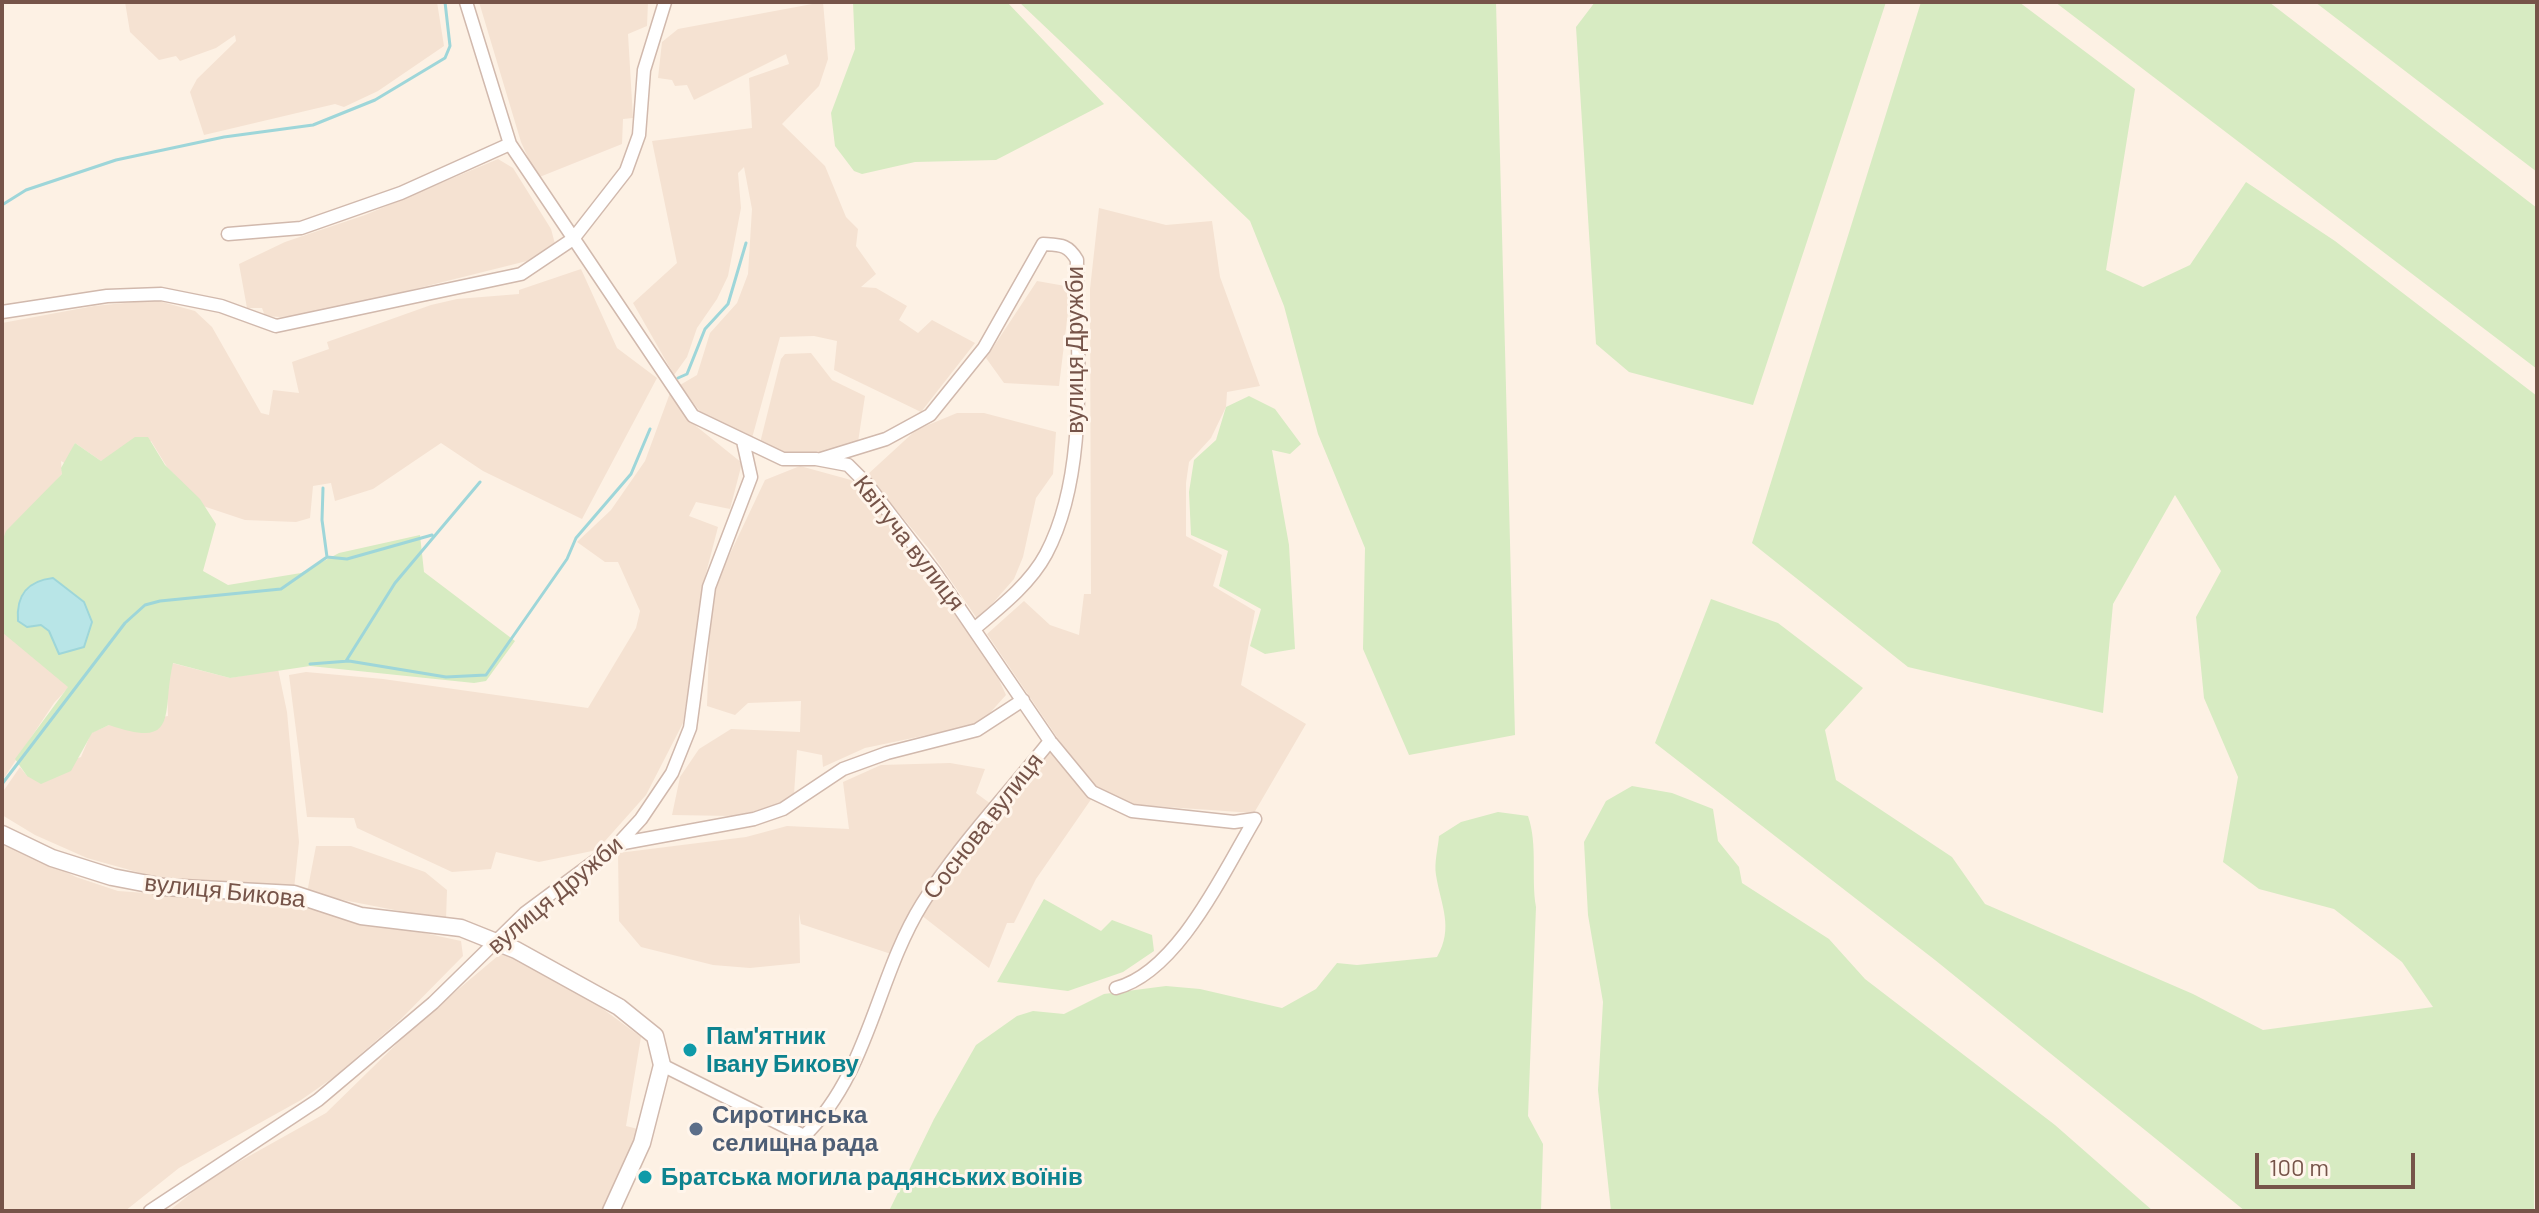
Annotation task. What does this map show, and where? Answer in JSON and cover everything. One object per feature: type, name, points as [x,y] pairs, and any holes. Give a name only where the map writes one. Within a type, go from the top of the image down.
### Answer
[{"type":"street","name":"Квітуча вулиця","points":[[466,2],[510,144],[693,416],[783,459],[848,465],[867,484],[974,629],[1050,741],[1092,792],[1119,807],[1182,818],[1234,822],[1255,819],[1200,912],[1164,958],[1152,972],[1116,988]]},
{"type":"street","points":[[2,312],[107,296],[161,294],[221,306],[276,326],[521,274],[573,239],[626,171],[639,135],[644,70],[665,2]]},
{"type":"street","points":[[228,234],[301,228],[401,193],[510,144]]},
{"type":"street","name":"вулиця Дружби","points":[[819,460],[886,439],[930,415],[984,348],[1043,244],[1062,244],[1071,249],[1077,260],[1075,453],[1066,500],[1045,555],[1011,598],[974,629]]},
{"type":"street","name":"вулиця Дружби","points":[[150,1211],[318,1100],[433,1003],[525,913],[618,844],[641,819],[672,773],[690,728],[709,587],[751,477],[743,441]]},
{"type":"street","points":[[618,844],[740,822],[783,809],[843,769],[887,753],[977,730],[1023,700]]},
{"type":"street","name":"Соснова вулиця","points":[[662,1065],[804,1136],[819,1121],[852,1067],[921,905],[1050,741]]},
{"type":"street","name":"вулиця Бикова","points":[[2,834],[52,858],[112,877],[164,887],[294,894],[361,916],[461,928],[496,942],[619,1007],[655,1036],[662,1065]]},
{"type":"street","points":[[611,1211],[642,1143],[662,1065]]},
{"type":"shaded area","points":[[125,2],[437,2],[444,46],[378,91],[344,107],[335,104],[204,135],[190,92],[197,79],[236,41],[235,35],[216,48],[180,61],[176,56],[159,60],[130,32]]},
{"type":"shaded area","points":[[479,2],[648,2],[647,26],[628,34],[633,118],[623,119],[622,144],[537,178],[521,142]]},
{"type":"shaded area","points":[[823,2],[828,59],[819,86],[782,124],[825,166],[846,217],[858,229],[856,246],[876,274],[861,287],[876,288],[907,306],[899,320],[918,333],[932,320],[975,343],[921,412],[834,370],[837,341],[814,336],[780,337],[752,438],[701,413],[680,385],[697,375],[710,333],[737,303],[748,274],[752,209],[744,167],[738,173],[741,208],[728,276],[697,328],[687,357],[674,375],[633,303],[677,263],[652,141],[752,128],[749,78],[789,64],[786,54],[694,100],[687,85],[675,86],[672,80],[658,78],[662,42],[678,29]]},
{"type":"shaded area","points":[[498,159],[513,168],[551,229],[555,244],[527,261],[315,314],[265,316],[262,308],[247,308],[239,264],[285,242],[365,215]]},
{"type":"shaded area","points":[[1099,208],[1166,225],[1212,221],[1220,277],[1260,386],[1227,392],[1226,407],[1211,438],[1189,462],[1186,483],[1186,536],[1222,555],[1213,586],[1255,611],[1241,685],[1306,724],[1254,813],[1123,804],[1102,791],[1082,774],[987,634],[1024,601],[1050,625],[1079,635],[1084,594],[1091,594],[1090,289]]},
{"type":"shaded area","points":[[581,269],[617,348],[657,378],[582,519],[483,471],[441,443],[373,489],[335,501],[331,483],[313,486],[310,518],[296,522],[245,520],[203,506],[167,467],[151,441],[101,461],[75,443],[66,464],[61,461],[62,474],[2,542],[2,323],[94,306],[155,300],[195,311],[212,327],[261,413],[269,415],[273,390],[299,393],[292,362],[329,349],[327,342],[431,305],[457,299],[519,294],[519,290]]},
{"type":"shaded area","points":[[1037,281],[1071,287],[1059,386],[1004,383],[986,358]]},
{"type":"shaded area","points":[[811,353],[832,380],[865,396],[858,442],[822,454],[785,454],[760,443],[781,359],[785,354]]},
{"type":"shaded area","points":[[670,393],[686,418],[742,463],[730,509],[696,502],[689,516],[718,527],[704,581],[683,723],[646,795],[597,850],[539,862],[496,852],[491,869],[452,872],[357,828],[354,818],[307,817],[289,675],[306,672],[383,679],[588,708],[636,628],[640,611],[618,562],[605,562],[577,542],[611,510],[645,461]]},
{"type":"shaded area","points":[[957,413],[984,413],[1056,432],[1053,474],[1036,498],[1023,557],[1014,579],[978,620],[929,549],[867,475],[916,430]]},
{"type":"shaded area","points":[[800,466],[851,480],[867,493],[994,669],[1006,695],[980,724],[865,748],[823,767],[822,755],[797,750],[794,794],[777,806],[733,816],[672,815],[680,777],[699,749],[731,729],[800,732],[801,701],[748,703],[735,715],[707,706],[710,615],[718,579],[765,480]]},
{"type":"shaded area","points":[[2,628],[69,687],[54,703],[2,781]]},
{"type":"shaded area","points":[[172,663],[230,678],[278,669],[287,712],[299,842],[294,889],[175,880],[144,874],[87,858],[35,835],[2,815],[2,793],[20,767],[27,776],[81,757],[91,733],[109,725],[168,716],[167,686]]},
{"type":"shaded area","points":[[1050,751],[1092,798],[1036,879],[1014,923],[1007,923],[989,968],[921,915]]},
{"type":"shaded area","points":[[950,763],[985,769],[976,793],[991,804],[894,955],[801,924],[799,913],[800,963],[750,968],[713,965],[641,947],[619,921],[618,853],[746,837],[787,826],[849,829],[843,782],[881,765]]},
{"type":"shaded area","points":[[2,840],[76,877],[118,891],[242,900],[323,911],[461,941],[463,956],[400,1020],[334,1077],[301,1100],[179,1168],[125,1211],[2,1211]]},
{"type":"shaded area","points":[[316,846],[351,846],[425,872],[447,890],[446,920],[307,893]]},
{"type":"shaded area","points":[[511,953],[573,987],[641,1037],[626,1126],[638,1129],[636,1144],[606,1211],[169,1211],[210,1178],[326,1113],[417,1024],[499,955]]},
{"type":"green space","points":[[853,2],[1007,2],[1104,104],[996,160],[915,162],[862,174],[854,171],[835,146],[831,113],[855,49]]},
{"type":"green space","points":[[1019,2],[1496,2],[1515,735],[1409,755],[1363,649],[1365,548],[1318,434],[1284,306],[1250,221]]},
{"type":"green space","points":[[1595,2],[1886,2],[1753,405],[1629,372],[1596,344],[1576,27]]},
{"type":"green space","points":[[1921,2],[2019,2],[2135,89],[2106,270],[2143,287],[2190,265],[2246,182],[2335,241],[2537,396],[2534,1211],[2245,1211],[1935,960],[1655,743],[1711,599],[1778,623],[1863,688],[1825,730],[1836,780],[1952,857],[1985,904],[2193,994],[2263,1030],[2433,1007],[2402,962],[2334,909],[2259,889],[2223,862],[2238,777],[2204,698],[2196,617],[2221,571],[2175,495],[2113,604],[2103,713],[1908,667],[1752,543]]},
{"type":"green space","points":[[2055,2],[2269,2],[2537,208],[2537,369]]},
{"type":"green space","points":[[2315,2],[2537,2],[2537,172]]},
{"type":"green space","points":[[1249,396],[1275,409],[1301,444],[1290,454],[1272,450],[1289,545],[1295,649],[1265,654],[1250,646],[1261,609],[1219,586],[1228,551],[1191,535],[1189,492],[1194,460],[1216,440],[1226,407]]},
{"type":"green space","points":[[135,437],[148,437],[165,465],[200,499],[216,524],[203,571],[228,585],[301,573],[339,553],[420,535],[424,572],[515,641],[486,681],[474,683],[310,666],[230,678],[173,663],[164,722],[158,730],[132,732],[109,725],[92,733],[71,771],[41,784],[27,776],[15,759],[68,687],[3,633],[2,542],[6,531],[62,474],[61,468],[75,443],[101,461]]},
{"type":"green space","points":[[1632,786],[1672,793],[1713,809],[1718,841],[1739,867],[1742,883],[1829,939],[1865,979],[2055,1125],[2153,1211],[1611,1211],[1598,1090],[1603,1002],[1588,915],[1584,842],[1606,801]]},
{"type":"green space","points":[[1498,812],[1528,816],[1533,838],[1536,907],[1528,1116],[1543,1144],[1541,1211],[889,1211],[934,1119],[976,1045],[1017,1016],[1033,1011],[1064,1014],[1104,994],[1166,986],[1200,989],[1282,1008],[1316,989],[1337,963],[1357,965],[1437,957],[1445,936],[1445,916],[1436,870],[1439,836],[1461,822]]},
{"type":"green space","points":[[1044,899],[1101,931],[1112,920],[1152,935],[1154,951],[1123,972],[1068,991],[997,982]]},
{"type":"water","points":[[53,578],[84,602],[92,622],[84,647],[59,654],[49,631],[41,625],[27,627],[18,621],[19,604],[25,591],[36,582]]},
{"type":"waterway","points":[[2,205],[26,190],[116,160],[224,137],[313,125],[375,100],[445,58],[450,46],[445,2]]},
{"type":"waterway","points":[[678,378],[687,374],[705,329],[728,304],[746,243]]},
{"type":"waterway","points":[[310,664],[349,661],[446,677],[486,675],[567,559],[576,538],[631,474],[650,429]]},
{"type":"waterway","points":[[346,661],[395,583],[480,482]]},
{"type":"waterway","points":[[2,784],[125,623],[145,605],[281,589],[327,557],[322,520],[323,488]]},
{"type":"waterway","points":[[327,557],[347,559],[432,535]]},
{"type":"place","name":"Пам'ятник Івану Бикову","points":[[690,1050]]},
{"type":"place","name":"Сиротинська селищна рада","points":[[696,1129]]},
{"type":"place","name":"Братська могила радянських воїнів","points":[[645,1177]]}]
